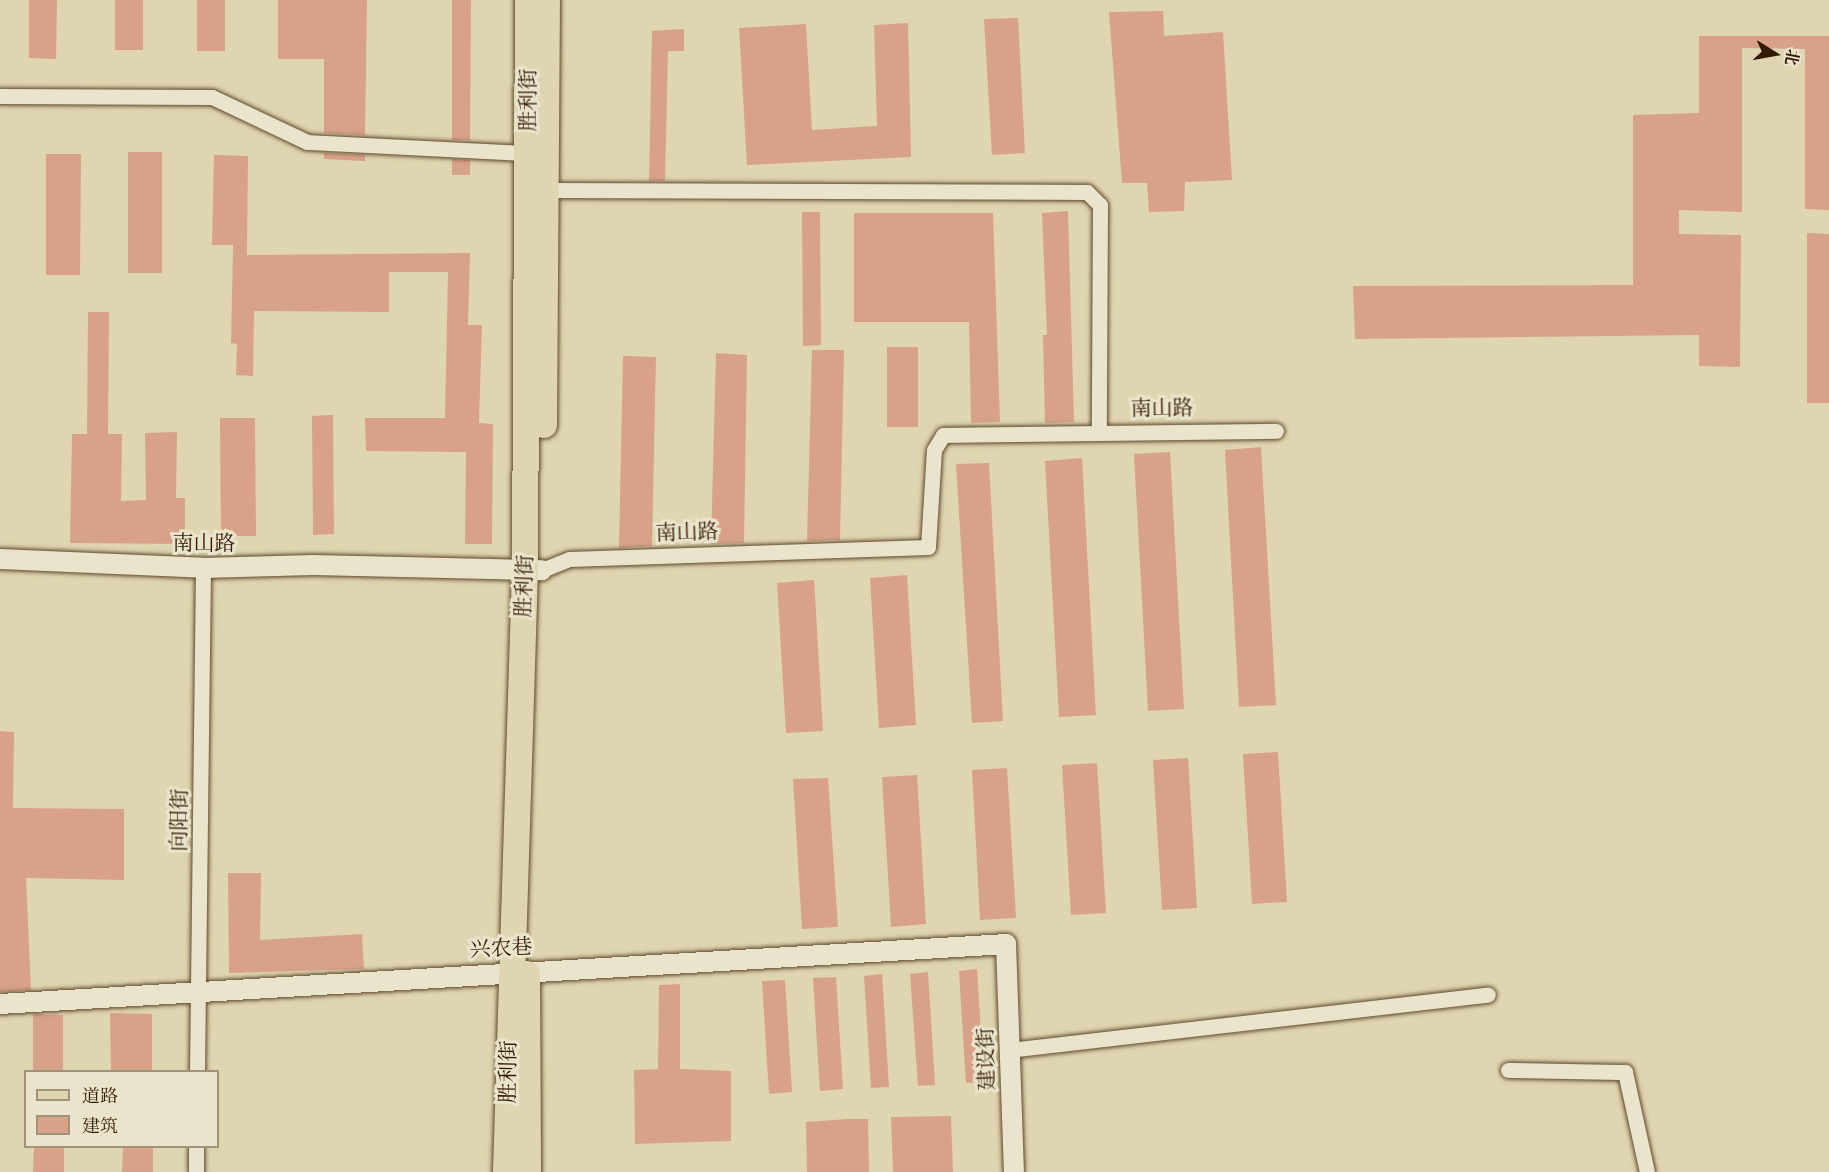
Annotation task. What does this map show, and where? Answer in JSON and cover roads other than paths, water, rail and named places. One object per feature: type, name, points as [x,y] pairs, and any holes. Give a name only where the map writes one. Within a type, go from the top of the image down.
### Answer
[{"type":"main road","name":"胜利街","points":[[528,0],[527,153],[534,570]]},
{"type":"main road","name":"胜利街","points":[[506,1172],[519,971],[534,570],[546,190],[548,0]]},
{"type":"main road","name":"胜利街","points":[[519,971],[528,1172]]},
{"type":"street","points":[[0,96],[212,97],[307,142],[527,153]]},
{"type":"street","points":[[546,190],[1087,192],[1100,205],[1099,433]]},
{"type":"street","name":"南山路","points":[[0,559],[203,568],[313,565],[534,570],[569,560],[928,548],[934,450],[943,435],[1276,431]]},
{"type":"street","name":"向阳街","points":[[197,1070],[203,568]]},
{"type":"street","name":"兴农巷","points":[[0,1004],[519,971],[1005,944]]},
{"type":"street","name":"建设街","points":[[1005,944],[1014,1172]]},
{"type":"street","points":[[1010,1050],[1488,995]]},
{"type":"street","points":[[1508,1070],[1625,1072],[1647,1172]]},
{"type":"street","points":[[196,1148],[196,1172]]}]
